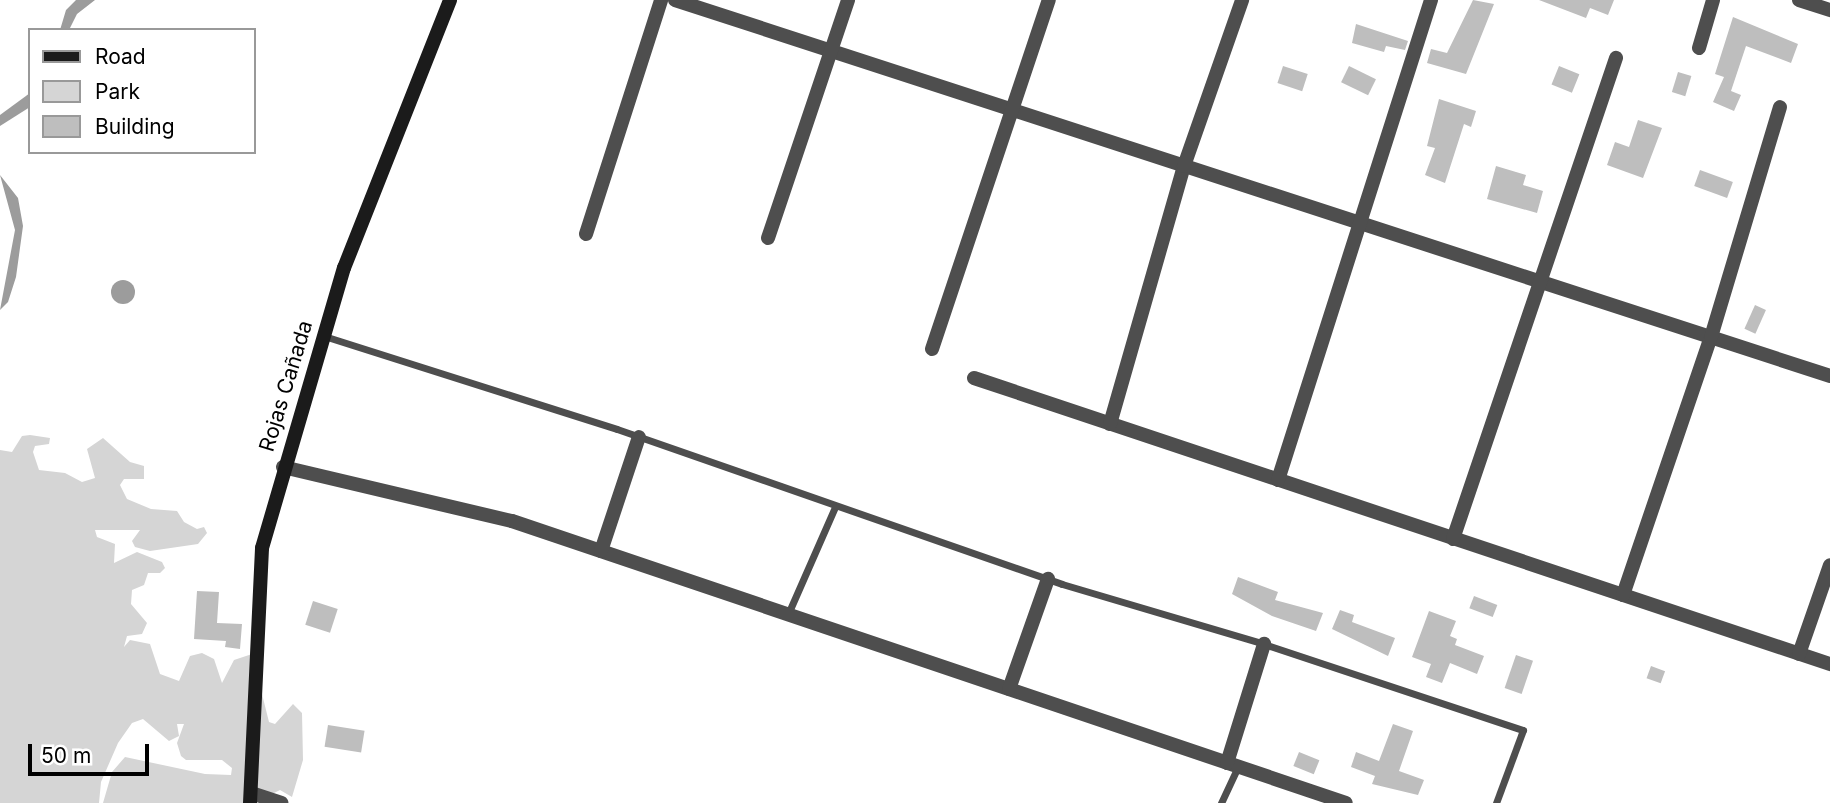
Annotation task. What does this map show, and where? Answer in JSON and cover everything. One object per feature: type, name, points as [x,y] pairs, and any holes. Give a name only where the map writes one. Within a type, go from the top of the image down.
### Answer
[{"type":"main road","name":"Rojas Cañada","points":[[250,798],[258,588],[262,548],[282,467],[344,268],[450,0]]},
{"type":"street","points":[[586,234],[661,0]]},
{"type":"street","points":[[675,0],[1830,376]]},
{"type":"street","points":[[768,238],[848,0]]},
{"type":"street","points":[[932,349],[1049,0]]},
{"type":"street","points":[[1111,424],[1184,166],[1242,0]]},
{"type":"street","points":[[1278,480],[1432,0]]},
{"type":"street","points":[[1699,48],[1713,0]]},
{"type":"street","points":[[1799,0],[1830,10]]},
{"type":"street","points":[[1453,538],[1543,283],[1616,58]]},
{"type":"street","points":[[1623,595],[1711,337],[1780,107]]},
{"type":"street","points":[[974,378],[1830,664]]},
{"type":"street","points":[[601,551],[639,437]]},
{"type":"street","points":[[282,467],[512,521],[1346,803]]},
{"type":"street","points":[[1799,654],[1830,565]]},
{"type":"street","points":[[1009,689],[1048,579]]},
{"type":"street","points":[[1233,765],[1264,644]]},
{"type":"street","points":[[250,798],[281,803]]},
{"type":"lane","points":[[323,336],[639,437],[1048,579],[1264,644],[1523,730],[1496,803]]},
{"type":"lane","points":[[788,614],[835,507]]},
{"type":"lane","points":[[1221,803],[1233,765]]},
{"type":"green space","points":[[22,436],[50,438],[49,444],[35,446],[33,452],[39,470],[65,473],[82,482],[95,478],[87,449],[103,438],[130,462],[144,466],[144,479],[124,479],[120,485],[127,499],[151,509],[177,511],[184,522],[197,529],[204,527],[207,533],[198,544],[150,551],[135,547],[132,541],[140,530],[95,530],[97,537],[115,544],[114,563],[137,552],[162,562],[165,568],[160,573],[148,573],[144,585],[132,590],[131,604],[147,623],[142,634],[127,636],[124,647],[130,640],[150,644],[160,674],[179,681],[190,656],[202,653],[214,659],[222,683],[234,660],[252,654],[269,722],[275,724],[293,704],[302,713],[303,760],[292,797],[280,790],[254,803],[103,803],[112,772],[125,757],[205,774],[231,775],[232,768],[222,760],[186,760],[181,756],[177,743],[184,724],[177,724],[179,736],[169,741],[143,719],[132,723],[118,743],[101,782],[99,803],[0,803],[0,450],[12,452]]},
{"type":"shaded area","points":[[76,0],[95,0],[77,14],[70,28],[61,28],[66,10]]},
{"type":"shaded area","points":[[28,94],[28,108],[0,126],[0,115]]},
{"type":"shaded area","points":[[0,175],[18,198],[23,226],[16,277],[8,302],[0,310],[15,230]]},
{"type":"shaded area","points":[[123,280],[132,283],[135,292],[132,301],[123,304],[114,301],[111,292],[114,283]]},
{"type":"building","points":[[1473,0],[1494,4],[1466,74],[1427,63],[1431,49],[1447,53]]},
{"type":"building","points":[[1539,0],[1614,0],[1608,15],[1590,8],[1586,18]]},
{"type":"building","points":[[1733,17],[1798,44],[1791,63],[1746,46],[1731,91],[1741,95],[1734,111],[1713,102],[1724,77],[1715,74]]},
{"type":"building","points":[[1356,24],[1408,41],[1405,50],[1386,46],[1384,52],[1352,43]]},
{"type":"building","points":[[1283,66],[1308,74],[1302,91],[1277,83]]},
{"type":"building","points":[[1349,66],[1376,79],[1368,95],[1341,82]]},
{"type":"building","points":[[1559,66],[1579,74],[1572,93],[1552,85]]},
{"type":"building","points":[[1678,72],[1691,76],[1685,96],[1672,92]]},
{"type":"building","points":[[1439,99],[1476,111],[1471,127],[1464,124],[1445,183],[1425,175],[1435,148],[1427,146]]},
{"type":"building","points":[[1638,120],[1662,128],[1643,178],[1607,165],[1615,142],[1629,147]]},
{"type":"building","points":[[1496,166],[1526,175],[1523,185],[1543,191],[1537,213],[1487,199]]},
{"type":"building","points":[[1700,170],[1733,182],[1727,198],[1694,186]]},
{"type":"building","points":[[1755,305],[1766,310],[1755,334],[1744,329]]},
{"type":"building","points":[[1238,577],[1278,592],[1275,600],[1323,613],[1316,631],[1272,616],[1232,594]]},
{"type":"building","points":[[197,591],[219,592],[217,623],[242,624],[240,649],[225,647],[226,641],[194,639]]},
{"type":"building","points":[[1474,596],[1497,605],[1493,617],[1469,608]]},
{"type":"building","points":[[313,601],[338,609],[330,633],[305,625]]},
{"type":"building","points":[[1340,610],[1354,615],[1352,622],[1395,638],[1388,656],[1332,629]]},
{"type":"building","points":[[1429,611],[1456,621],[1450,636],[1457,639],[1455,645],[1484,656],[1477,674],[1450,663],[1442,683],[1426,677],[1431,664],[1412,657]]},
{"type":"building","points":[[1516,655],[1533,661],[1522,694],[1505,688]]},
{"type":"building","points":[[1651,666],[1665,671],[1661,683],[1647,678]]},
{"type":"building","points":[[1393,724],[1413,731],[1399,771],[1424,780],[1418,795],[1372,784],[1375,776],[1351,767],[1356,752],[1379,761]]},
{"type":"building","points":[[328,725],[365,731],[361,753],[325,747]]},
{"type":"building","points":[[1299,752],[1319,760],[1314,774],[1293,766]]}]
